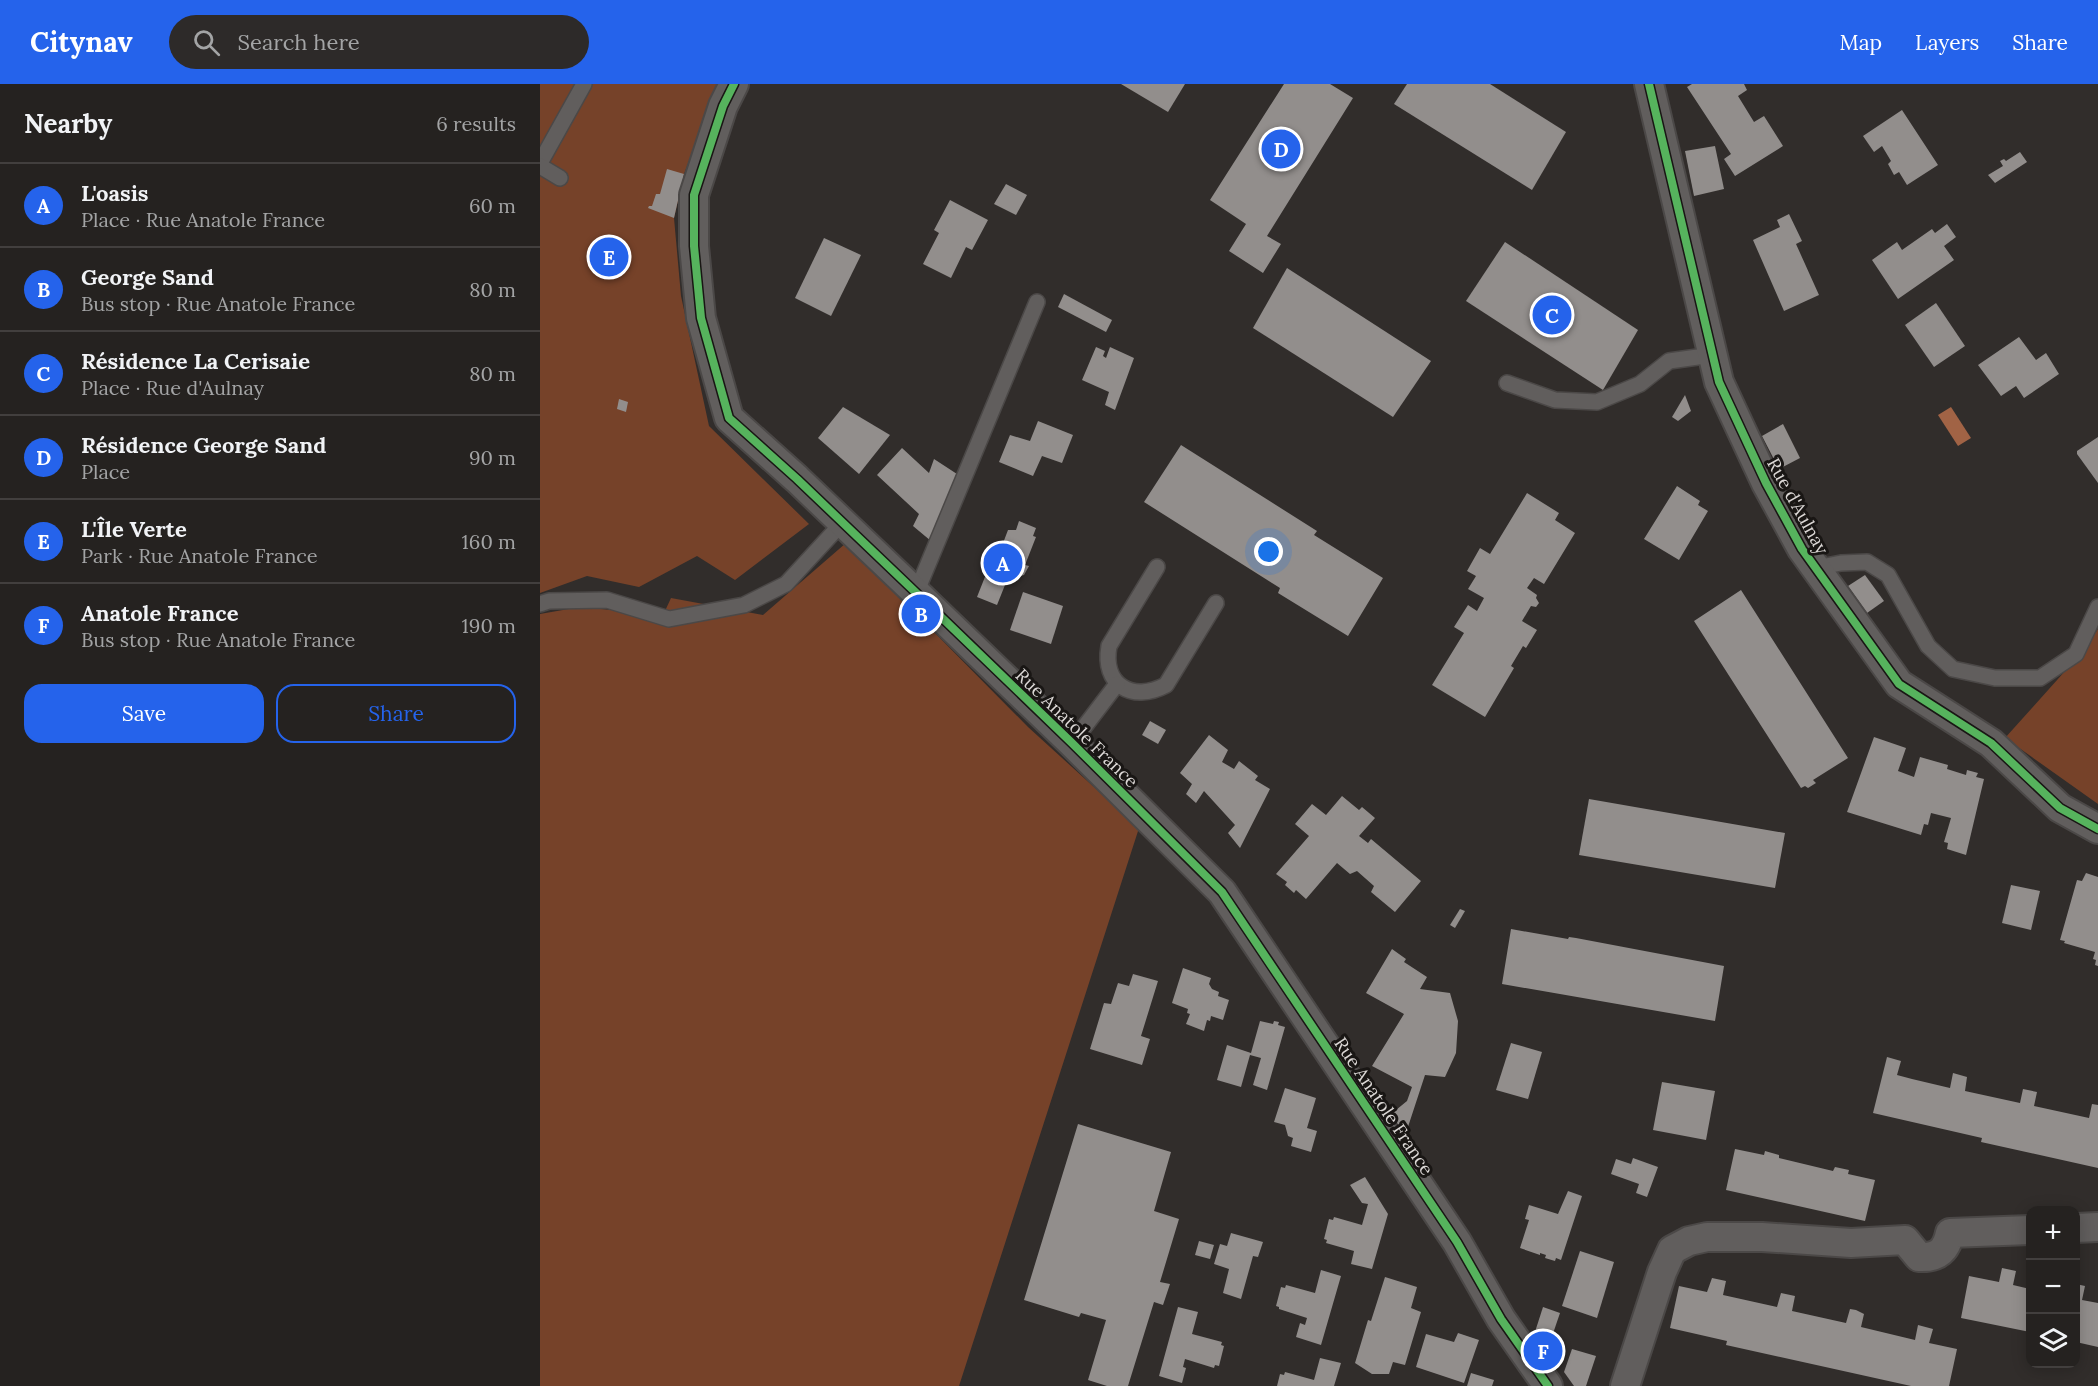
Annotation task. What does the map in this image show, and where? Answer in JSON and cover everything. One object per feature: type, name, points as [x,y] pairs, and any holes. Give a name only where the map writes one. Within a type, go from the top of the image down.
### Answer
[{"type":"street","name":"Rue Anatole France","points":[[734,84],[723,106],[694,195],[694,246],[701,318],[729,418],[843,522],[1072,743],[1222,892],[1458,1242],[1502,1319],[1548,1386]]},
{"type":"street","name":"Rue d'Aulnay","points":[[1649,84],[1719,382],[1766,483],[1802,549],[1899,684],[1991,743],[2060,808],[2098,829]]},
{"type":"street","points":[[2080,1228],[2098,1227]]},
{"type":"street","points":[[1625,1386],[1662,1272],[1672,1250],[1689,1241],[1707,1237],[1762,1237],[1851,1243],[1905,1240],[1918,1257],[1928,1257],[1943,1252],[1948,1244],[1950,1233],[2026,1230]]},
{"type":"lane","points":[[560,178],[540,164],[584,84]]},
{"type":"lane","points":[[916,593],[1037,302]]},
{"type":"lane","points":[[1507,383],[1555,400],[1597,402],[1640,384],[1669,361],[1712,355]]},
{"type":"lane","points":[[540,604],[549,601],[607,600],[669,619],[744,605],[786,584],[843,522]]},
{"type":"lane","points":[[1816,568],[1841,563],[1867,562],[1888,575],[1928,646],[1953,669],[1995,678],[2040,678],[2076,654],[2098,607]]},
{"type":"lane","points":[[1156,567],[1109,646],[1107,659],[1110,672],[1117,684],[1140,693],[1155,691],[1166,685],[1216,603]]},
{"type":"lane","points":[[1072,743],[1117,684]]},
{"type":"shaded area","points":[[540,84],[719,84],[684,174],[674,218],[681,296],[709,426],[809,524],[735,580],[697,556],[639,587],[587,576],[540,593]]},
{"type":"shaded area","points":[[1951,407],[1971,438],[1958,446],[1938,415]]},
{"type":"shaded area","points":[[846,543],[1028,727],[1139,828],[959,1386],[540,1386],[540,614],[580,607],[622,611],[659,624],[671,598],[763,615]]},
{"type":"shaded area","points":[[2098,629],[2098,804],[2005,738],[2083,651]]},
{"type":"building","points":[[1121,84],[1185,84],[1168,112]]},
{"type":"building","points":[[1284,84],[1330,84],[1353,98],[1267,236],[1281,244],[1263,273],[1229,251],[1246,224],[1210,200]]},
{"type":"building","points":[[1407,84],[1490,84],[1566,132],[1532,190],[1394,104]]},
{"type":"building","points":[[1692,84],[1744,84],[1747,90],[1738,96],[1754,122],[1764,116],[1783,146],[1735,176],[1724,159],[1731,154],[1687,87]]},
{"type":"building","points":[[1902,110],[1938,165],[1907,185],[1899,172],[1894,175],[1888,164],[1891,161],[1882,146],[1874,152],[1863,136]]},
{"type":"building","points":[[1715,146],[1724,189],[1694,196],[1685,151]]},
{"type":"building","points":[[2020,152],[2027,162],[1995,183],[1988,175],[2003,166],[2000,161],[2004,159],[2006,161]]},
{"type":"building","points":[[667,169],[684,174],[674,218],[648,208],[652,206],[656,194],[660,194]]},
{"type":"building","points":[[1006,184],[1027,195],[1016,215],[994,204]]},
{"type":"building","points":[[950,200],[988,220],[972,250],[966,247],[951,278],[923,264],[939,233],[934,230]]},
{"type":"building","points":[[1789,214],[1802,241],[1796,244],[1819,295],[1784,311],[1753,240],[1780,227],[1777,220]]},
{"type":"building","points":[[1947,224],[1956,237],[1944,246],[1954,260],[1898,299],[1872,260],[1897,242],[1902,250],[1932,229],[1935,233]]},
{"type":"building","points":[[824,238],[861,255],[831,316],[795,298]]},
{"type":"building","points":[[1505,242],[1638,330],[1603,390],[1466,301]]},
{"type":"building","points":[[1287,268],[1431,361],[1393,417],[1253,328]]},
{"type":"building","points":[[1064,294],[1112,320],[1106,332],[1058,307]]},
{"type":"building","points":[[1936,303],[1965,346],[1934,367],[1905,325]]},
{"type":"building","points":[[2019,337],[2036,360],[2046,353],[2059,374],[2024,398],[2016,386],[2001,396],[1978,365]]},
{"type":"building","points":[[1096,347],[1105,351],[1103,356],[1106,358],[1110,347],[1134,358],[1115,410],[1105,405],[1109,392],[1082,380]]},
{"type":"building","points":[[1685,395],[1691,411],[1678,421],[1672,417]]},
{"type":"building","points":[[619,399],[628,402],[626,412],[617,409]]},
{"type":"building","points":[[843,407],[890,435],[859,474],[818,438]]},
{"type":"building","points":[[1038,421],[1073,435],[1062,463],[1042,456],[1033,476],[999,462],[1010,435],[1030,441]]},
{"type":"building","points":[[1783,424],[1800,458],[1779,469],[1762,436]]},
{"type":"building","points":[[2098,437],[2098,483],[2077,451]]},
{"type":"building","points":[[1181,445],[1317,531],[1314,535],[1383,578],[1348,636],[1278,593],[1280,588],[1144,502]]},
{"type":"building","points":[[902,448],[929,473],[934,459],[957,474],[931,541],[913,526],[919,514],[877,475]]},
{"type":"building","points":[[1677,486],[1700,501],[1698,505],[1708,511],[1679,560],[1644,539]]},
{"type":"building","points":[[1527,493],[1559,513],[1555,520],[1575,533],[1544,584],[1534,578],[1527,588],[1537,595],[1539,603],[1536,607],[1531,606],[1522,621],[1537,630],[1526,648],[1523,646],[1511,666],[1514,668],[1485,717],[1432,685],[1464,633],[1454,627],[1468,605],[1477,611],[1484,598],[1468,589],[1476,576],[1467,571],[1480,548],[1490,554]]},
{"type":"building","points":[[1019,521],[1036,528],[1033,536],[1036,537],[1025,565],[1029,566],[1024,575],[1015,579],[1003,575],[1001,578],[1007,580],[997,605],[977,597],[996,549],[1000,551],[1008,530],[1016,530]]},
{"type":"building","points":[[1865,575],[1884,601],[1867,613],[1848,586]]},
{"type":"building","points":[[1741,590],[1848,758],[1813,780],[1816,783],[1808,788],[1805,786],[1801,788],[1694,621]]},
{"type":"building","points":[[1023,592],[1063,606],[1051,644],[1010,630]]},
{"type":"building","points":[[1150,721],[1166,730],[1158,744],[1142,735]]},
{"type":"building","points":[[1209,735],[1228,750],[1222,762],[1234,769],[1239,761],[1258,776],[1255,780],[1270,789],[1240,848],[1228,833],[1235,825],[1204,791],[1196,803],[1186,794],[1192,784],[1180,773]]},
{"type":"building","points":[[1874,737],[1906,748],[1898,771],[1914,777],[1920,757],[1948,765],[1947,769],[1966,775],[1967,770],[1978,773],[1976,777],[1984,779],[1966,855],[1947,849],[1948,843],[1944,842],[1951,818],[1931,813],[1928,825],[1924,824],[1921,835],[1847,812]]},
{"type":"building","points":[[1342,796],[1359,810],[1362,807],[1375,818],[1359,836],[1368,843],[1371,839],[1421,881],[1395,912],[1371,892],[1374,886],[1357,871],[1350,874],[1337,863],[1306,899],[1296,890],[1294,893],[1285,885],[1287,882],[1276,874],[1309,836],[1295,824],[1312,804],[1326,815]]},
{"type":"building","points":[[1589,799],[1785,833],[1775,888],[1579,855]]},
{"type":"building","points":[[2086,873],[2098,877],[2098,966],[2095,965],[2096,960],[2093,959],[2095,952],[2060,940],[2077,880],[2082,881]]},
{"type":"building","points":[[2011,885],[2040,891],[2031,930],[2002,923]]},
{"type":"building","points":[[1460,909],[1465,911],[1455,928],[1450,925]]},
{"type":"building","points":[[1511,929],[1568,939],[1569,937],[1576,938],[1724,966],[1715,1021],[1502,984]]},
{"type":"building","points":[[1392,949],[1406,959],[1404,962],[1427,977],[1420,989],[1450,993],[1458,1021],[1456,1053],[1445,1077],[1425,1075],[1405,1136],[1388,1108],[1393,1105],[1396,1110],[1407,1101],[1412,1087],[1372,1066],[1404,1014],[1366,993]]},
{"type":"building","points":[[1183,968],[1211,978],[1209,984],[1212,989],[1219,992],[1218,996],[1229,1000],[1223,1020],[1211,1016],[1210,1021],[1207,1020],[1204,1031],[1186,1024],[1190,1014],[1187,1013],[1188,1009],[1172,1003]]},
{"type":"building","points":[[1133,974],[1158,981],[1141,1036],[1150,1039],[1142,1065],[1090,1049],[1104,1003],[1111,1004],[1118,983],[1129,986]]},
{"type":"building","points":[[1260,1021],[1273,1024],[1274,1021],[1279,1022],[1278,1025],[1285,1027],[1267,1090],[1253,1085],[1261,1058],[1250,1055],[1241,1087],[1217,1080],[1227,1045],[1251,1053]]},
{"type":"building","points":[[1511,1043],[1542,1052],[1528,1099],[1496,1090]]},
{"type":"building","points":[[1887,1057],[1901,1061],[1897,1075],[1950,1088],[1953,1073],[1967,1077],[1965,1091],[2020,1103],[2023,1089],[2037,1092],[2034,1106],[2089,1118],[2092,1104],[2098,1105],[2098,1168],[1981,1142],[1982,1138],[1873,1113]]},
{"type":"building","points":[[1662,1082],[1715,1091],[1706,1140],[1653,1130]]},
{"type":"building","points":[[1285,1088],[1316,1098],[1307,1128],[1317,1131],[1311,1152],[1291,1146],[1293,1138],[1288,1136],[1285,1125],[1274,1122]]},
{"type":"building","points":[[1078,1124],[1171,1152],[1154,1211],[1179,1219],[1160,1282],[1170,1284],[1163,1305],[1154,1302],[1128,1386],[1107,1386],[1088,1380],[1106,1320],[1081,1313],[1079,1317],[1024,1300]]},
{"type":"building","points":[[1735,1149],[1764,1155],[1765,1151],[1779,1155],[1779,1158],[1833,1171],[1835,1167],[1849,1170],[1848,1174],[1875,1180],[1865,1221],[1726,1190]]},
{"type":"building","points":[[1633,1158],[1658,1167],[1647,1197],[1636,1193],[1639,1184],[1611,1174],[1616,1159],[1631,1164]]},
{"type":"building","points":[[1365,1177],[1388,1214],[1372,1269],[1351,1264],[1354,1251],[1326,1243],[1327,1240],[1324,1239],[1329,1219],[1333,1220],[1334,1217],[1362,1225],[1368,1204],[1362,1203],[1350,1185]]},
{"type":"building","points":[[1568,1191],[1582,1196],[1561,1260],[1556,1258],[1555,1261],[1545,1258],[1546,1255],[1520,1248],[1529,1220],[1525,1219],[1529,1205],[1558,1214]]},
{"type":"building","points":[[1231,1233],[1263,1242],[1258,1257],[1253,1256],[1241,1299],[1223,1293],[1229,1269],[1214,1264],[1220,1244],[1227,1246]]},
{"type":"building","points":[[1199,1241],[1214,1245],[1210,1259],[1195,1255]]},
{"type":"building","points":[[1580,1251],[1614,1262],[1597,1318],[1562,1306]]},
{"type":"building","points":[[2002,1268],[2016,1271],[2013,1285],[2026,1288],[2026,1331],[1961,1318],[1969,1276],[1999,1282]]},
{"type":"building","points":[[1321,1270],[1341,1276],[1321,1345],[1296,1337],[1300,1323],[1305,1325],[1307,1318],[1276,1306],[1281,1287],[1285,1288],[1286,1285],[1315,1293]]},
{"type":"building","points":[[1385,1277],[1417,1287],[1411,1308],[1421,1312],[1405,1365],[1393,1362],[1389,1374],[1372,1374],[1355,1363],[1368,1320],[1371,1321]]},
{"type":"building","points":[[1712,1278],[1726,1281],[1723,1295],[1777,1307],[1781,1293],[1795,1296],[1792,1311],[1846,1323],[1850,1309],[1856,1310],[1864,1314],[1861,1327],[1915,1340],[1918,1325],[1933,1329],[1929,1343],[1957,1349],[1949,1386],[1911,1386],[1726,1345],[1727,1341],[1670,1328],[1679,1286],[1707,1292]]},
{"type":"building","points":[[2080,1285],[2085,1286],[2082,1300],[2098,1303],[2098,1347],[2080,1343]]},
{"type":"building","points":[[1178,1307],[1198,1312],[1192,1334],[1222,1342],[1221,1345],[1224,1346],[1219,1366],[1215,1365],[1214,1368],[1185,1359],[1183,1367],[1186,1368],[1182,1383],[1159,1376]]},
{"type":"building","points":[[1543,1307],[1560,1313],[1546,1354],[1534,1335]]},
{"type":"building","points":[[1458,1333],[1479,1340],[1464,1383],[1416,1367],[1426,1334],[1454,1342]]},
{"type":"building","points":[[1572,1349],[1596,1356],[1586,1386],[1574,1386],[1564,1372]]},
{"type":"building","points":[[1320,1358],[1341,1363],[1334,1386],[1277,1386],[1280,1374],[1284,1375],[1285,1372],[1314,1380]]},
{"type":"building","points":[[1471,1373],[1494,1380],[1492,1386],[1467,1386]]},
{"type":"cycle path","points":[[734,84],[723,106],[694,195],[694,246],[701,318],[729,418],[908,585],[1222,892],[1457,1242],[1501,1319],[1548,1386]]},
{"type":"cycle path","points":[[1649,84],[1719,382],[1766,483],[1802,549],[1899,684],[1991,743],[2060,808],[2098,829]]},
{"type":"place","name":"Résidence George Sand","points":[[1281,149]]},
{"type":"place","name":"L'Île Verte","points":[[609,257]]},
{"type":"place","name":"Résidence La Cerisaie","points":[[1552,315]]},
{"type":"place","name":"L'oasis","points":[[1003,563]]},
{"type":"place","name":"George Sand","points":[[921,614]]},
{"type":"place","name":"Anatole France","points":[[1543,1351]]}]
